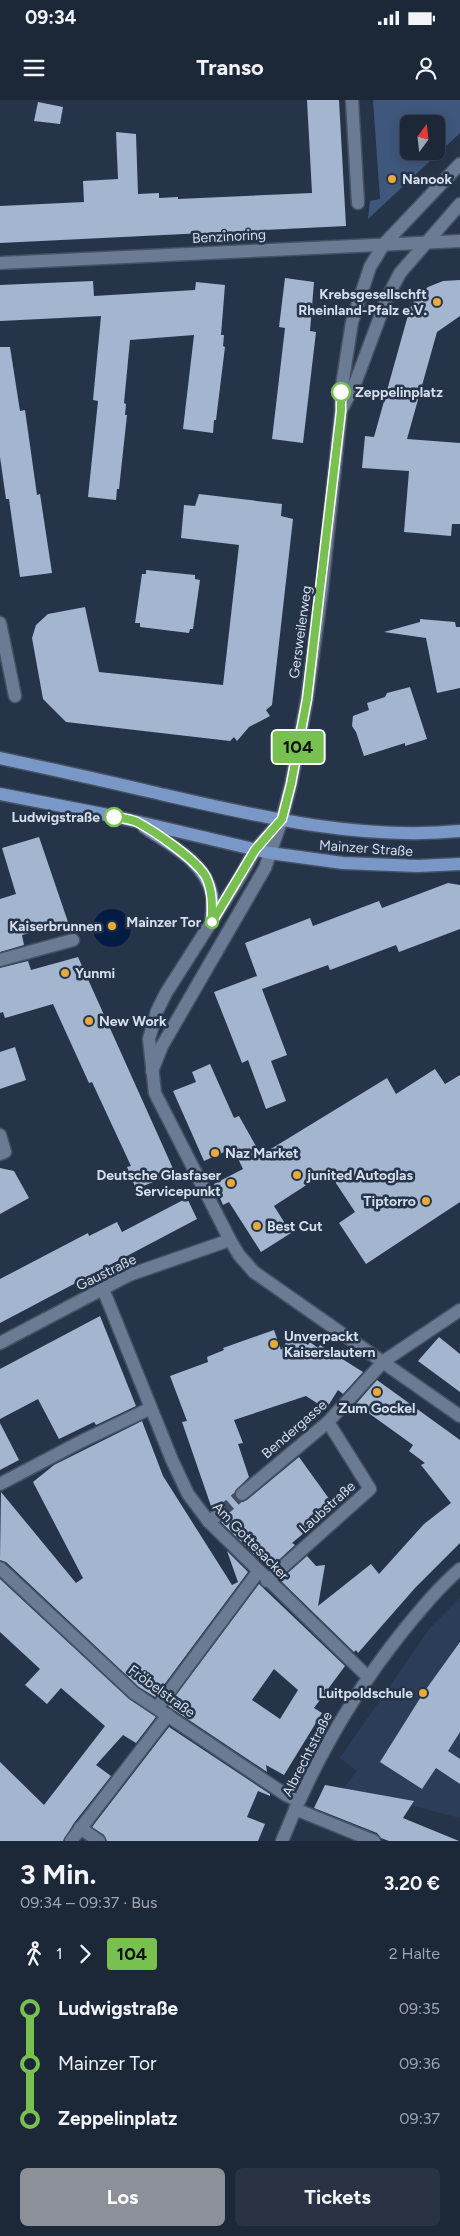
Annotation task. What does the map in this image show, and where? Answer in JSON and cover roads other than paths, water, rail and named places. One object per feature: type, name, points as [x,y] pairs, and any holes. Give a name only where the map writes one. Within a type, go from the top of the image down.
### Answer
[{"type":"main road","points":[[0,758],[230,810],[282,819]]},
{"type":"main road","points":[[0,794],[136,821],[255,850]]},
{"type":"main road","name":"Mainzer Straße","points":[[282,819],[342,830],[414,834],[458,831]]},
{"type":"main road","points":[[136,821],[184,854],[206,877],[212,896],[212,922]]},
{"type":"main road","name":"Mainzer Straße","points":[[255,850],[343,863],[418,866],[460,864]]},
{"type":"street","points":[[352,100],[358,203]]},
{"type":"street","name":"Gersweilerweg","points":[[152,1071],[162,1046],[251,894],[270,853],[282,819],[291,784],[307,699],[341,411],[341,392],[352,322],[370,267],[384,244],[460,164]]},
{"type":"street","name":"Gersweilerweg","points":[[341,411],[356,381],[390,291],[400,273],[460,204]]},
{"type":"street","name":"Benzinoring","points":[[0,263],[460,241]]},
{"type":"street","points":[[0,623],[15,696]]},
{"type":"street","points":[[282,819],[255,850],[212,922],[166,993],[157,1011],[149,1039],[155,1093],[230,1240],[239,1255],[254,1272],[460,1416]]},
{"type":"street","points":[[0,960],[73,940]]},
{"type":"street","points":[[0,1135],[5,1152],[0,1154]]},
{"type":"street","name":"Gaustraße","points":[[0,1343],[129,1275],[230,1240]]},
{"type":"street","name":"Am Gottesacker","points":[[103,1289],[188,1494],[209,1522],[368,1677]]},
{"type":"street","name":"Bendergasse","points":[[242,1494],[328,1422],[384,1362],[460,1310]]},
{"type":"street","points":[[0,1484],[82,1441],[151,1408]]},
{"type":"street","name":"Laubstraße","points":[[157,1708],[263,1576],[370,1489],[328,1422]]},
{"type":"street","points":[[209,1522],[221,1512]]},
{"type":"street","name":"Fröbelstraße","points":[[0,1568],[134,1692],[286,1795],[296,1805],[374,1841]]},
{"type":"street","name":"Albrechtstraße","points":[[282,1841],[296,1805],[319,1757],[368,1677],[417,1614],[446,1581],[460,1569]]},
{"type":"street","points":[[71,1841],[168,1715]]},
{"type":"street","points":[[80,1828],[99,1841]]},
{"type":"tunnel","points":[[221,1512],[242,1494]]},
{"type":"place","name":"Nanook","points":[[392,179]]},
{"type":"place","name":"Krebsgesellschft Rheinland-Pfalz e.V.","points":[[437,302]]},
{"type":"place","name":"Zeppelinplatz","points":[[341,392]]},
{"type":"place","name":"Ludwigstraße","points":[[114,817]]},
{"type":"place","name":"Mainzer Tor","points":[[212,922]]},
{"type":"place","name":"Kaiserbrunnen","points":[[112,926]]},
{"type":"place","name":"Yunmi","points":[[65,973]]},
{"type":"place","name":"New Work","points":[[89,1021]]},
{"type":"place","name":"Naz Market","points":[[215,1153]]},
{"type":"place","name":"junited Autoglas","points":[[297,1175]]},
{"type":"place","name":"Deutsche Glasfaser Servicepunkt","points":[[231,1183]]},
{"type":"place","name":"Tiptorro","points":[[426,1201]]},
{"type":"place","name":"Best Cut","points":[[257,1226]]},
{"type":"place","name":"Unverpackt Kaiserslautern","points":[[274,1344]]},
{"type":"place","name":"Zum Gockel","points":[[377,1392]]},
{"type":"place","name":"Luitpoldschule","points":[[423,1693]]}]
